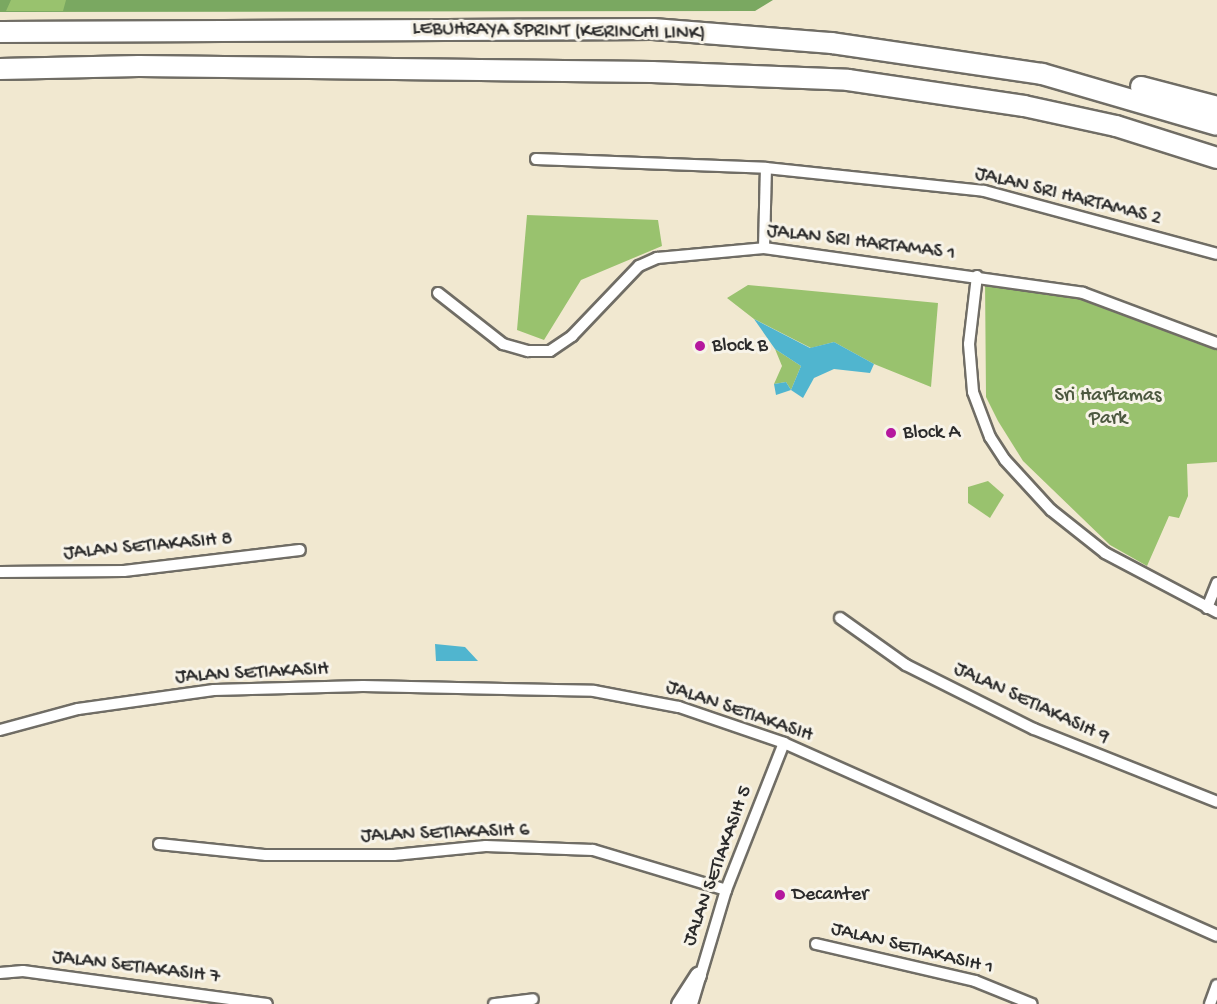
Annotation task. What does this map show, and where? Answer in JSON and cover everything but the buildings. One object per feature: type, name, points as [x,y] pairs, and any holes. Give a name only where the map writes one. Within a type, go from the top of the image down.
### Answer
[{"type":"highway","name":"LEBUHRAYA SPRINT (KERINCHI LINK)","points":[[0,32],[653,29],[832,43],[1042,74],[1217,125]]},
{"type":"highway","name":"LEBUHRAYA SPRINT (KERINCHI LINK)","points":[[0,69],[139,66],[652,72],[848,80],[1024,106],[1116,126],[1217,158]]},
{"type":"highway","points":[[1042,74],[1089,74],[1217,107]]},
{"type":"street","name":"JALAN SRI HARTAMAS 2","points":[[536,159],[766,168],[984,191],[1217,254]]},
{"type":"street","points":[[764,248],[766,168]]},
{"type":"street","name":"JALAN SRI HARTAMAS 1","points":[[438,293],[503,344],[528,351],[550,351],[572,336],[639,266],[657,258],[764,248],[977,276],[1083,293],[1217,343]]},
{"type":"street","points":[[977,276],[969,344],[973,392],[990,437],[1005,460],[1051,510],[1104,553],[1212,610],[1217,583]]},
{"type":"street","name":"JALAN SETIAKASIH 8","points":[[0,572],[124,571],[300,550]]},
{"type":"street","name":"JALAN SETIAKASIH 9","points":[[840,618],[906,665],[1034,729],[1217,802]]},
{"type":"street","name":"JALAN SETIAKASIH","points":[[0,730],[78,709],[214,690],[363,686],[594,691],[680,707],[784,743],[1217,936]]},
{"type":"street","name":"JALAN SETIAKASIH 5","points":[[692,1004],[698,975],[726,890],[784,743]]},
{"type":"street","name":"JALAN SETIAKASIH 6","points":[[159,844],[266,855],[394,855],[486,846],[593,850],[726,890]]},
{"type":"street","name":"JALAN SETIAKASIH 1","points":[[816,944],[975,981],[1032,1004]]},
{"type":"street","name":"JALAN SETIAKASIH 7","points":[[0,973],[23,971],[267,1004]]},
{"type":"street","points":[[679,1004],[698,975]]},
{"type":"street","points":[[1210,1004],[1217,985]]},
{"type":"street","points":[[494,1004],[533,999]]},
{"type":"green space","points":[[0,0],[285,0],[281,8],[0,12]]},
{"type":"green space","points":[[0,0],[11,0],[6,11],[63,11],[66,0],[773,0],[755,11],[0,12]]},
{"type":"green space","points":[[527,215],[658,220],[662,246],[581,280],[544,340],[517,330]]},
{"type":"green space","name":"Sri Hartamas Park","points":[[985,279],[1083,295],[1217,347],[1217,462],[1187,464],[1188,496],[1179,518],[1169,516],[1147,566],[1110,545],[1023,461],[998,421],[986,397]]},
{"type":"green space","points":[[748,285],[938,303],[931,387],[874,364],[834,342],[811,348],[754,319],[727,298]]},
{"type":"green space","points":[[775,349],[801,366],[791,390],[786,382],[774,384],[782,366]]},
{"type":"green space","points":[[988,481],[1004,495],[990,518],[968,503],[968,487]]},
{"type":"water","points":[[754,319],[810,348],[834,342],[874,364],[870,373],[834,369],[814,378],[803,398],[791,390],[801,366],[775,349]]},
{"type":"water","points":[[786,382],[791,390],[776,395],[774,384]]},
{"type":"water","points":[[435,644],[465,647],[478,661],[436,661]]},
{"type":"place","name":"Block B","points":[[700,346]]},
{"type":"place","name":"Block A","points":[[891,433]]},
{"type":"place","name":"Decanter","points":[[780,895]]}]
